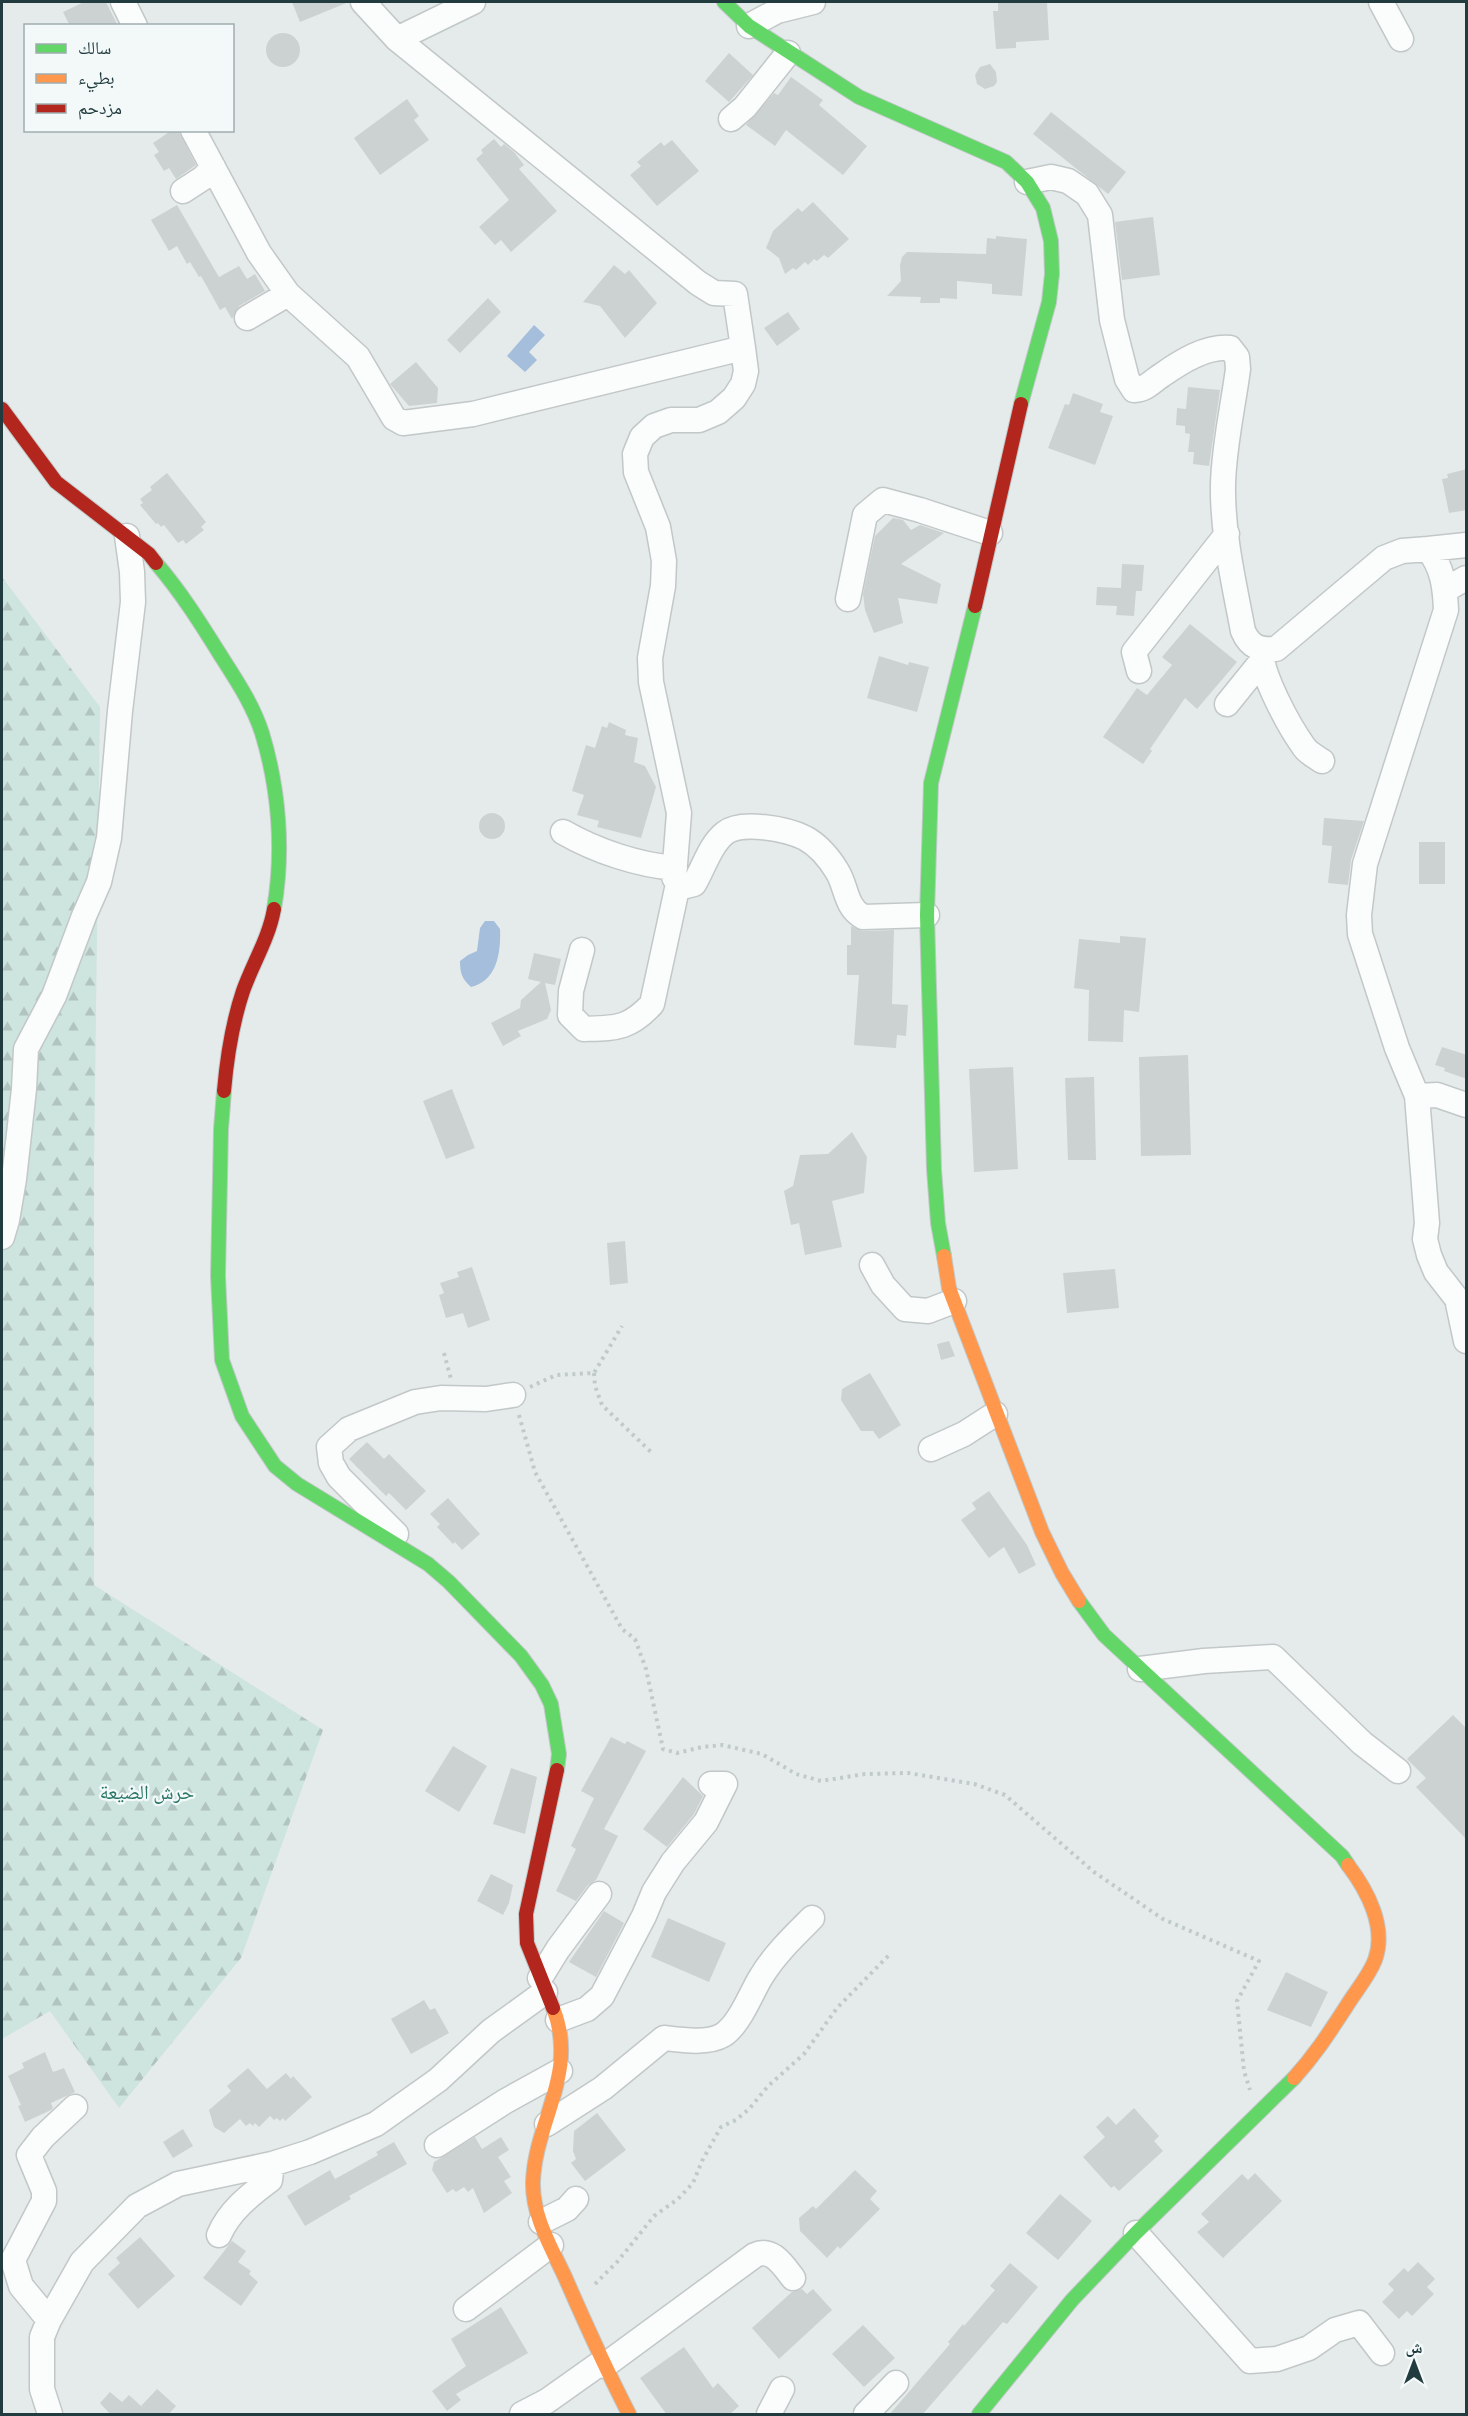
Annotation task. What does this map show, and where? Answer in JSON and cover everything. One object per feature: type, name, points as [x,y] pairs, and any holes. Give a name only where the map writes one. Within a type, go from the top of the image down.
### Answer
[{"type":"main road","points":[[724,2],[749,26],[859,97],[1006,162],[1028,182],[1043,208],[1051,241],[1052,274],[1048,302],[1018,414],[931,783],[927,915],[931,1001],[932,1131],[938,1223],[949,1288],[995,1414],[1056,1566],[1082,1607],[1096,1626],[1140,1669],[1342,1856],[1363,1885],[1378,1929],[1375,1959],[1318,2052],[1257,2117],[1136,2233],[1072,2300],[979,2415]]},
{"type":"main road","points":[[2,409],[56,482],[149,554],[180,592],[246,696],[261,731],[271,767],[280,844],[271,927],[244,989],[232,1026],[226,1064],[221,1129],[218,1276],[222,1360],[228,1383],[242,1416],[275,1466],[297,1485],[428,1564],[449,1582],[521,1656],[542,1685],[551,1704],[559,1754],[555,1787],[526,1914],[526,1943],[558,2020],[562,2039],[560,2071],[535,2161],[533,2184],[537,2214],[603,2364],[629,2415]]},
{"type":"street","points":[[123,2],[134,24]]},
{"type":"street","points":[[363,2],[397,39],[698,283],[714,293],[735,294],[746,371],[743,384],[734,398],[718,412],[699,420],[671,420],[654,426],[642,437],[635,454],[636,472],[658,527],[664,561],[663,586],[650,658],[653,694],[679,813],[677,876],[652,1004],[639,1018],[616,1028],[584,1029],[570,1015],[571,991],[582,950]]},
{"type":"street","points":[[397,39],[473,2]]},
{"type":"street","points":[[749,26],[777,11],[813,2]]},
{"type":"street","points":[[1381,2],[1401,39]]},
{"type":"street","points":[[731,120],[745,107],[788,53]]},
{"type":"street","points":[[194,132],[259,253],[288,294],[358,357],[394,418],[403,423],[473,414],[743,348]]},
{"type":"street","points":[[183,191],[203,178],[213,167]]},
{"type":"street","points":[[1028,182],[1051,177],[1068,181],[1087,194],[1100,215],[1112,320],[1127,379],[1134,390],[1145,389],[1161,375],[1206,350],[1218,347],[1230,348],[1237,357],[1238,369],[1225,453],[1223,484],[1227,534],[1243,631],[1248,643],[1261,656],[1267,679],[1305,749],[1322,761]]},
{"type":"street","points":[[247,318],[288,294]]},
{"type":"street","points":[[848,599],[865,515],[883,500],[990,533]]},
{"type":"street","points":[[1139,671],[1134,652],[1227,534]]},
{"type":"street","points":[[2,1237],[15,1169],[26,1049],[54,996],[99,882],[110,838],[120,711],[133,602],[127,536]]},
{"type":"street","points":[[1227,705],[1261,656],[1276,649],[1384,558],[1402,551],[1467,545]]},
{"type":"street","points":[[1428,549],[1437,561],[1445,590],[1446,610],[1365,864],[1359,915],[1360,934],[1397,1048],[1417,1096],[1427,1223],[1425,1239],[1436,1272],[1457,1299],[1467,1341]]},
{"type":"street","points":[[1445,590],[1467,578]]},
{"type":"street","points":[[563,832],[580,842],[677,876],[686,886],[694,884],[714,844],[726,832],[736,827],[759,826],[804,837],[818,847],[838,872],[854,912],[863,917],[927,915]]},
{"type":"street","points":[[1417,1096],[1437,1095],[1467,1105]]},
{"type":"street","points":[[872,1265],[883,1285],[905,1309],[928,1311],[954,1301]]},
{"type":"street","points":[[428,1564],[339,1477],[331,1462],[329,1448],[350,1430],[415,1402],[441,1398],[486,1399],[513,1395]]},
{"type":"street","points":[[931,1449],[964,1434],[995,1414]]},
{"type":"street","points":[[1140,1669],[1204,1661],[1273,1657],[1362,1743],[1398,1771]]},
{"type":"street","points":[[558,2020],[587,2008],[602,1996],[654,1892],[673,1862],[706,1822],[725,1784],[711,1784]]},
{"type":"street","points":[[50,2415],[42,2389],[42,2337],[49,2320],[82,2262],[136,2206],[178,2184],[272,2164],[310,2152],[376,2124],[438,2080],[542,1985],[558,1948],[599,1894]]},
{"type":"street","points":[[547,2124],[603,2088],[664,2038],[696,2041],[723,2035],[745,2008],[760,1977],[812,1918]]},
{"type":"street","points":[[437,2145],[504,2102],[560,2071]]},
{"type":"street","points":[[49,2320],[21,2286],[13,2260],[44,2201],[44,2191],[29,2155],[43,2137],[75,2107]]},
{"type":"street","points":[[219,2235],[225,2222],[247,2198],[270,2180],[272,2164]]},
{"type":"street","points":[[541,2222],[567,2209],[576,2199]]},
{"type":"street","points":[[1136,2233],[1250,2361],[1277,2359],[1309,2348],[1335,2330],[1359,2323],[1382,2353]]},
{"type":"street","points":[[466,2309],[551,2245]]},
{"type":"street","points":[[522,2415],[547,2402],[603,2364],[755,2255],[762,2252],[770,2253],[784,2265],[793,2278]]},
{"type":"street","points":[[866,2415],[896,2383]]},
{"type":"street","points":[[769,2415],[782,2389]]},
{"type":"path","points":[[622,1326],[594,1373],[595,1386],[602,1404],[652,1453]]},
{"type":"path","points":[[594,1373],[556,1375],[513,1395],[535,1472],[622,1629],[635,1639],[646,1669],[663,1749],[677,1753],[722,1745],[762,1754],[796,1774],[821,1781],[865,1774],[908,1773],[974,1784],[1005,1794],[1094,1872],[1163,1919],[1259,1961],[1237,2001],[1244,2072],[1257,2117]]},
{"type":"path","points":[[575,2299],[618,2260],[654,2216],[678,2199],[693,2183],[721,2127],[736,2120],[750,2108],[768,2086],[804,2054],[837,2008],[890,1954]]},
{"type":"green space","name":"حرش الضيعة","points":[[2,577],[100,707],[94,1164],[94,1585],[323,1730],[241,1958],[119,2108],[50,2011],[2,2039]]},
{"type":"water","points":[[534,325],[545,335],[529,352],[537,360],[525,372],[507,356]]},
{"type":"water","points":[[485,921],[494,921],[500,929],[500,947],[496,965],[487,979],[471,987],[462,976],[460,961],[477,951],[480,928]]},
{"type":"building","points":[[84,2],[106,2],[117,24],[69,24],[63,12]]},
{"type":"building","points":[[292,2],[349,2],[300,22]]},
{"type":"building","points":[[998,2],[1047,2],[1049,40],[1016,42],[1016,48],[996,49],[993,11],[998,11]]},
{"type":"building","points":[[283,33],[295,38],[300,50],[295,62],[283,67],[271,62],[266,50],[271,38]]},
{"type":"building","points":[[729,53],[753,75],[729,102],[705,81]]},
{"type":"building","points":[[990,64],[996,72],[997,82],[994,86],[985,89],[977,84],[975,75],[980,67]]},
{"type":"building","points":[[791,77],[823,100],[819,105],[867,146],[843,175],[786,130],[775,146],[746,125],[774,93],[778,95]]},
{"type":"building","points":[[407,99],[419,116],[414,120],[429,140],[380,175],[354,138]]},
{"type":"building","points":[[1051,112],[1126,172],[1108,194],[1033,134]]},
{"type":"building","points":[[169,132],[179,132],[196,165],[176,179],[169,168],[164,171],[154,155],[159,152],[153,143]]},
{"type":"building","points":[[494,139],[501,147],[504,144],[514,152],[524,165],[519,169],[557,211],[511,252],[501,240],[495,245],[479,227],[509,200],[476,159],[483,153],[481,150]]},
{"type":"building","points":[[672,140],[699,171],[657,206],[630,175],[641,166],[637,162],[661,142],[664,146]]},
{"type":"building","points":[[813,202],[849,239],[828,258],[824,255],[817,261],[814,259],[808,265],[805,262],[796,270],[793,268],[785,274],[779,258],[766,248],[773,231],[798,208],[802,212]]},
{"type":"building","points":[[177,205],[219,277],[239,266],[247,279],[255,274],[265,291],[239,306],[232,319],[225,307],[220,310],[201,276],[199,277],[190,262],[187,264],[177,246],[169,251],[151,220]]},
{"type":"building","points":[[1153,217],[1160,275],[1122,280],[1115,222]]},
{"type":"building","points":[[996,236],[1027,239],[1022,296],[992,294],[992,284],[957,281],[957,299],[940,298],[940,303],[920,303],[921,297],[887,296],[901,281],[900,265],[902,257],[907,252],[986,254],[987,238],[996,239]]},
{"type":"building","points":[[614,265],[625,274],[629,270],[657,303],[625,338],[600,306],[583,302]]},
{"type":"building","points":[[488,298],[501,312],[460,353],[447,340]]},
{"type":"building","points":[[788,312],[800,329],[777,346],[764,328]]},
{"type":"building","points":[[416,362],[438,388],[437,403],[409,406],[390,384]]},
{"type":"building","points":[[1188,387],[1220,390],[1209,466],[1193,464],[1194,452],[1188,452],[1190,434],[1185,433],[1185,426],[1176,425],[1177,408],[1186,409]]},
{"type":"building","points":[[1073,393],[1103,404],[1100,412],[1113,416],[1095,465],[1048,448],[1065,404],[1069,405]]},
{"type":"building","points":[[1467,469],[1467,510],[1449,513],[1442,479],[1448,478],[1447,474]]},
{"type":"building","points":[[167,473],[206,522],[201,527],[204,530],[186,544],[183,540],[178,543],[164,525],[161,527],[158,523],[156,524],[140,505],[143,503],[140,499],[152,490],[150,487]]},
{"type":"building","points":[[893,518],[903,520],[911,530],[920,525],[944,533],[901,564],[941,584],[937,604],[898,598],[903,623],[874,633],[865,610],[863,594],[875,536]]},
{"type":"building","points":[[1122,564],[1144,565],[1142,591],[1136,591],[1134,616],[1116,615],[1117,606],[1096,605],[1097,587],[1121,588]]},
{"type":"building","points":[[1190,624],[1237,662],[1197,709],[1185,698],[1150,749],[1152,751],[1143,764],[1103,737],[1137,688],[1147,695],[1172,665],[1162,657]]},
{"type":"building","points":[[879,656],[908,665],[909,662],[929,667],[917,712],[867,698]]},
{"type":"building","points":[[609,722],[626,730],[625,735],[638,738],[634,762],[645,766],[656,787],[641,838],[597,827],[599,821],[577,815],[584,795],[572,791],[586,745],[595,748],[602,726],[607,728]]},
{"type":"building","points":[[492,813],[501,817],[505,826],[501,835],[492,839],[483,835],[479,826],[483,817]]},
{"type":"building","points":[[1324,818],[1364,821],[1351,860],[1348,885],[1328,883],[1332,846],[1322,845]]},
{"type":"building","points":[[1419,842],[1445,842],[1445,884],[1419,884]]},
{"type":"building","points":[[851,926],[863,931],[894,930],[892,1004],[908,1005],[906,1036],[897,1035],[896,1048],[854,1045],[859,975],[847,975],[847,945],[851,945]]},
{"type":"building","points":[[1120,936],[1146,938],[1139,1012],[1124,1010],[1123,1042],[1088,1041],[1089,990],[1074,988],[1079,939],[1120,943]]},
{"type":"building","points":[[534,953],[561,959],[555,985],[545,983],[551,1010],[547,1019],[518,1031],[521,1036],[503,1046],[491,1023],[520,1008],[521,1000],[541,982],[528,979]]},
{"type":"building","points":[[1442,1047],[1467,1055],[1467,1079],[1444,1071],[1445,1068],[1435,1065]]},
{"type":"building","points":[[1188,1055],[1191,1155],[1141,1156],[1139,1057]]},
{"type":"building","points":[[1013,1067],[1018,1169],[974,1172],[969,1069]]},
{"type":"building","points":[[1094,1077],[1096,1160],[1068,1160],[1065,1078]]},
{"type":"building","points":[[452,1089],[475,1148],[446,1159],[423,1101]]},
{"type":"building","points":[[852,1132],[867,1157],[864,1193],[832,1201],[842,1247],[805,1255],[799,1223],[791,1225],[784,1191],[793,1186],[800,1155],[828,1154]]},
{"type":"building","points":[[625,1241],[628,1283],[610,1285],[607,1243]]},
{"type":"building","points":[[472,1267],[490,1320],[468,1328],[463,1313],[446,1318],[439,1295],[444,1293],[440,1283],[459,1277],[457,1272]]},
{"type":"building","points":[[1115,1269],[1119,1308],[1067,1313],[1063,1273]]},
{"type":"building","points":[[949,1341],[955,1356],[941,1360],[937,1344]]},
{"type":"building","points":[[870,1373],[901,1425],[879,1439],[873,1431],[861,1431],[841,1400],[842,1389]]},
{"type":"building","points":[[367,1442],[384,1459],[389,1454],[426,1491],[406,1510],[389,1493],[386,1496],[349,1459]]},
{"type":"building","points":[[989,1491],[1027,1545],[1036,1565],[1019,1574],[1004,1547],[989,1558],[961,1520],[976,1509],[972,1503]]},
{"type":"building","points":[[448,1498],[480,1534],[462,1550],[437,1527],[440,1524],[430,1514]]},
{"type":"building","points":[[1453,1715],[1467,1729],[1467,1840],[1416,1787],[1426,1778],[1407,1759]]},
{"type":"building","points":[[611,1737],[625,1744],[627,1741],[646,1751],[604,1829],[618,1836],[596,1880],[588,1885],[576,1901],[556,1891],[576,1849],[571,1846],[594,1798],[581,1791]]},
{"type":"building","points":[[453,1746],[487,1766],[459,1812],[425,1791]]},
{"type":"building","points":[[511,1768],[537,1777],[525,1834],[493,1824]]},
{"type":"building","points":[[683,1777],[703,1796],[694,1814],[667,1847],[643,1829]]},
{"type":"building","points":[[491,1874],[513,1885],[509,1903],[503,1915],[477,1901]]},
{"type":"building","points":[[604,1911],[624,1923],[596,1977],[569,1962]]},
{"type":"building","points":[[668,1918],[726,1943],[709,1982],[651,1957]]},
{"type":"building","points":[[1286,1972],[1328,1992],[1311,2027],[1267,2010]]},
{"type":"building","points":[[424,2000],[430,2010],[435,2008],[449,2033],[411,2054],[391,2019]]},
{"type":"building","points":[[45,2052],[53,2072],[64,2068],[75,2092],[51,2103],[53,2108],[51,2110],[25,2122],[18,2106],[21,2105],[8,2076],[24,2068],[22,2063]]},
{"type":"building","points":[[248,2068],[267,2089],[286,2073],[291,2079],[293,2076],[312,2097],[285,2121],[283,2118],[280,2121],[277,2118],[274,2120],[270,2116],[259,2127],[255,2123],[253,2126],[250,2123],[246,2126],[240,2119],[224,2133],[214,2127],[209,2110],[231,2091],[227,2086]]},
{"type":"building","points":[[1134,2108],[1159,2136],[1154,2141],[1163,2151],[1119,2191],[1114,2186],[1111,2188],[1083,2157],[1105,2137],[1096,2127],[1108,2116],[1116,2125]]},
{"type":"building","points":[[597,2113],[626,2150],[585,2181],[571,2163],[576,2159],[573,2151],[574,2131]]},
{"type":"building","points":[[183,2129],[193,2146],[173,2158],[163,2142]]},
{"type":"building","points":[[475,2137],[482,2149],[501,2137],[509,2150],[498,2157],[511,2177],[504,2181],[512,2193],[484,2213],[473,2188],[468,2192],[464,2187],[456,2192],[453,2189],[447,2193],[432,2170],[434,2162]]},
{"type":"building","points":[[394,2142],[407,2164],[349,2196],[351,2199],[305,2226],[287,2196],[330,2170],[335,2179],[378,2155],[376,2152]]},
{"type":"building","points":[[855,2170],[877,2191],[870,2199],[880,2209],[840,2249],[838,2246],[827,2258],[800,2231],[799,2218],[813,2206],[816,2209]]},
{"type":"building","points":[[1255,2173],[1282,2201],[1223,2258],[1197,2232],[1209,2222],[1201,2214],[1242,2174],[1248,2180]]},
{"type":"building","points":[[1060,2194],[1092,2221],[1058,2260],[1026,2233]]},
{"type":"building","points":[[140,2237],[175,2276],[138,2309],[108,2274],[120,2263],[116,2258]]},
{"type":"building","points":[[232,2241],[246,2251],[238,2262],[251,2271],[249,2274],[258,2282],[241,2306],[203,2278]]},
{"type":"building","points":[[1418,2262],[1435,2279],[1427,2287],[1434,2294],[1412,2316],[1407,2311],[1399,2319],[1382,2302],[1394,2290],[1388,2284],[1404,2268],[1408,2272]]},
{"type":"building","points":[[1010,2263],[1038,2287],[1007,2324],[1003,2322],[922,2415],[889,2415],[950,2344],[948,2342],[963,2324],[964,2326],[995,2290],[990,2286]]},
{"type":"building","points":[[802,2289],[807,2294],[813,2289],[832,2310],[779,2359],[752,2328],[792,2292]]},
{"type":"building","points":[[501,2307],[528,2353],[456,2394],[461,2400],[447,2411],[432,2391],[466,2366],[451,2339]]},
{"type":"building","points":[[863,2325],[895,2358],[864,2387],[832,2354]]},
{"type":"building","points":[[684,2347],[713,2388],[718,2383],[739,2406],[729,2415],[667,2415],[640,2378]]},
{"type":"building","points":[[157,2389],[176,2406],[168,2415],[111,2415],[100,2403],[110,2392],[122,2402],[129,2395],[141,2406]]},
{"type":"traffic: fast","points":[[724,2],[749,26],[859,97],[1006,162],[1027,182],[1043,208],[1051,241],[1052,274],[1049,302],[1021,404]]},
{"type":"traffic: fast","points":[[156,563],[190,608],[233,675],[262,733],[268,754],[278,820],[279,865],[274,909]]},
{"type":"traffic: fast","points":[[944,1256],[938,1223],[934,1169],[927,915],[931,783],[975,606]]},
{"type":"traffic: fast","points":[[224,1091],[218,1276],[222,1360],[242,1416],[275,1466],[297,1484],[428,1564],[449,1582],[521,1656],[542,1685],[551,1704],[559,1754],[557,1770]]},
{"type":"traffic: fast","points":[[1079,1601],[1104,1635],[1342,1856],[1348,1865]]},
{"type":"traffic: fast","points":[[979,2414],[1072,2300],[1136,2233],[1294,2078]]},
{"type":"traffic: slow","points":[[944,1256],[949,1288],[1042,1532],[1079,1601]]},
{"type":"traffic: slow","points":[[1294,2078],[1328,2035],[1366,1978],[1375,1960],[1379,1935],[1377,1922],[1368,1897],[1348,1865]]},
{"type":"traffic: slow","points":[[553,2008],[560,2032],[561,2054],[559,2076],[536,2160],[533,2182],[536,2207],[548,2242],[629,2414]]},
{"type":"traffic: jam","points":[[975,606],[1021,404]]},
{"type":"traffic: jam","points":[[2,409],[56,482],[149,554],[156,563]]},
{"type":"traffic: jam","points":[[224,1091],[239,1003],[274,909]]},
{"type":"traffic: jam","points":[[553,2008],[527,1943],[526,1914],[557,1770]]}]
